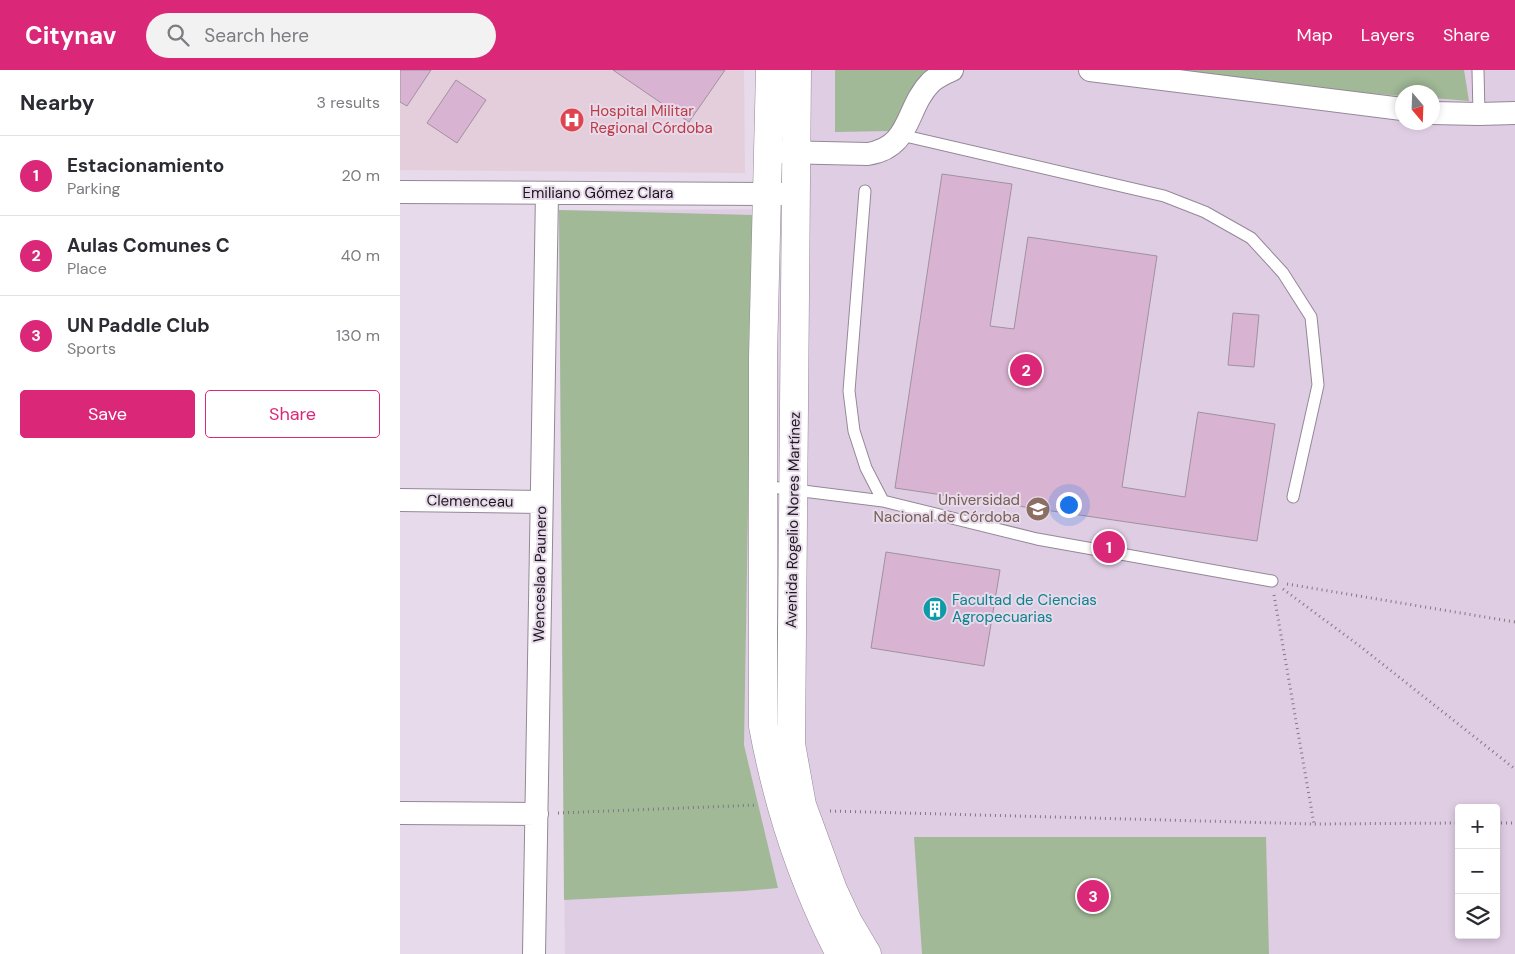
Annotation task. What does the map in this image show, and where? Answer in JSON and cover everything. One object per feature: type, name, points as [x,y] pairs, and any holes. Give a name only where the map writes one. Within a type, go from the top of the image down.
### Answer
[{"type":"main road","name":"Avenida Rogelio Nores Martínez","points":[[770,70],[769,152],[766,193],[763,486],[764,726],[773,775],[791,804],[848,922],[867,954]]},
{"type":"main road","name":"Avenida Rogelio Nores Martínez","points":[[797,70],[791,804],[800,863],[821,918],[840,954]]},
{"type":"street","points":[[769,152],[868,154],[889,148],[901,135],[921,95],[932,81],[952,70]]},
{"type":"street","points":[[1090,70],[1395,108]]},
{"type":"street","points":[[1440,112],[1515,113]]},
{"type":"street","name":"Emiliano Gómez Clara","points":[[400,192],[797,194]]},
{"type":"street","name":"Wenceslao Paunero","points":[[534,954],[547,193]]},
{"type":"street","name":"Clemenceau","points":[[400,500],[541,502]]},
{"type":"street","points":[[400,813],[537,814]]},
{"type":"lane","points":[[1478,70],[1479,114]]},
{"type":"lane","points":[[901,135],[1164,196],[1205,212],[1251,238],[1283,273],[1310,317],[1318,386],[1292,497]]},
{"type":"lane","points":[[865,191],[849,391],[854,431],[866,468],[883,501]]},
{"type":"lane","points":[[763,486],[883,501],[1037,539],[1272,582]]},
{"type":"path","points":[[1272,582],[1314,824]]},
{"type":"path","points":[[1272,582],[1515,622]]},
{"type":"path","points":[[1272,582],[1361,647],[1515,769]]},
{"type":"path","points":[[537,814],[791,804],[829,811],[1314,824],[1455,823]]},
{"type":"path","points":[[1500,823],[1515,823]]},
{"type":"shaded area","name":"Hospital Militar Regional Córdoba","points":[[400,70],[744,70],[745,173],[400,170]]},
{"type":"shaded area","name":"Universidad Nacional de Córdoba","points":[[809,70],[1515,70],[1515,954],[565,954],[559,210],[809,209]]},
{"type":"green space","points":[[835,70],[937,70],[890,131],[835,132]]},
{"type":"green space","points":[[1144,70],[1464,70],[1469,101],[1440,99],[1440,85],[1395,85],[1395,95],[1254,83]]},
{"type":"green space","points":[[559,210],[753,215],[744,745],[778,888],[564,900]]},
{"type":"green space","points":[[914,837],[1266,837],[1269,954],[922,954]]},
{"type":"building","points":[[400,70],[431,70],[407,106],[400,102]]},
{"type":"building","points":[[613,70],[725,70],[689,122]]},
{"type":"building","points":[[456,80],[486,100],[457,143],[427,123]]},
{"type":"building","points":[[942,174],[1012,184],[990,326],[1014,329],[1028,237],[1157,256],[1122,487],[1185,497],[1198,412],[1275,424],[1257,541],[895,488]]},
{"type":"building","points":[[1233,313],[1259,315],[1254,367],[1228,365]]},
{"type":"building","name":"Facultad de Ciencias Agropecuarias","points":[[886,552],[1000,570],[984,666],[871,648]]},
{"type":"place","name":"Hospital Militar Regional Córdoba","points":[[572,120]]},
{"type":"place","name":"Aulas Comunes C","points":[[1026,370]]},
{"type":"place","name":"Universidad Nacional de Córdoba","points":[[1038,509]]},
{"type":"place","name":"Estacionamiento","points":[[1109,547]]},
{"type":"place","name":"Facultad de Ciencias Agropecuarias","points":[[935,609]]},
{"type":"place","name":"UN Paddle Club","points":[[1093,896]]}]
